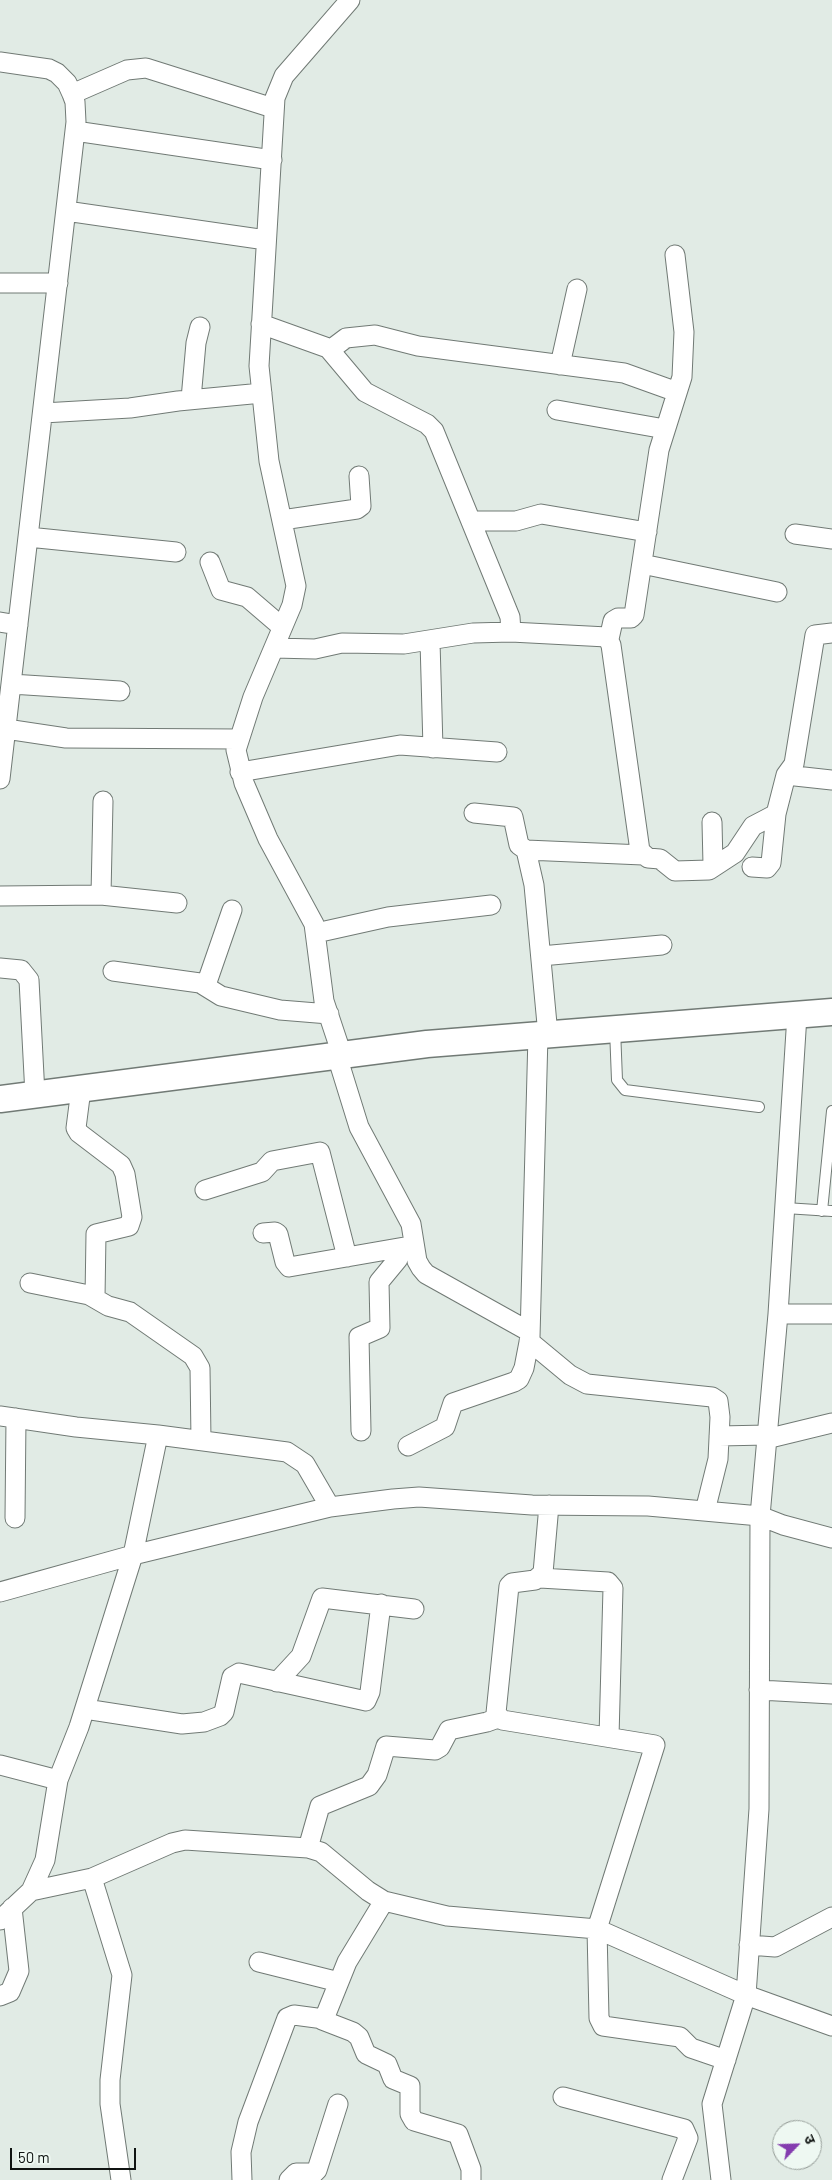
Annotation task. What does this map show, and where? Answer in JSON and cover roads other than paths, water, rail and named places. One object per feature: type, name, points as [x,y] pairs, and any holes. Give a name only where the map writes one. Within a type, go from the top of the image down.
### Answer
[{"type":"main road","points":[[0,1100],[427,1044],[832,1012]]},
{"type":"street","points":[[350,0],[284,76],[275,98],[260,324],[259,366],[269,462],[296,586],[292,606],[238,739],[236,750],[240,772],[268,839],[309,911],[316,933],[323,994],[359,1127],[411,1224],[408,1247],[379,1282],[380,1328],[359,1338],[362,1431]]},
{"type":"street","points":[[0,62],[49,69],[67,83],[75,102],[75,131],[28,537],[9,623],[11,684],[4,720],[0,779]]},
{"type":"street","points":[[72,94],[127,70],[146,68],[274,108]]},
{"type":"street","points":[[75,131],[272,160]]},
{"type":"street","points":[[66,211],[266,240]]},
{"type":"street","points":[[643,855],[640,851],[609,639],[615,619],[633,617],[659,450],[683,368],[684,332],[675,255]]},
{"type":"street","points":[[0,283],[58,282]]},
{"type":"street","points":[[560,365],[577,289]]},
{"type":"street","points":[[260,324],[320,343],[330,350],[366,392],[426,424],[434,431],[510,617],[511,632]]},
{"type":"street","points":[[191,399],[196,343],[200,327]]},
{"type":"street","points":[[330,350],[346,338],[369,334],[418,346],[624,373],[677,392]]},
{"type":"street","points":[[43,413],[130,408],[191,399],[262,393]]},
{"type":"street","points":[[557,410],[665,428]]},
{"type":"street","points":[[282,520],[358,509],[361,506],[359,476]]},
{"type":"street","points":[[472,521],[516,521],[541,514],[647,532]]},
{"type":"street","points":[[795,534],[832,539]]},
{"type":"street","points":[[28,537],[176,552]]},
{"type":"street","points":[[210,562],[221,590],[247,597],[282,627]]},
{"type":"street","points":[[642,564],[778,592]]},
{"type":"street","points":[[274,648],[316,648],[342,643],[404,644],[456,635],[511,632],[602,636],[609,639]]},
{"type":"street","points":[[752,867],[767,868],[771,863],[776,814],[786,775],[794,764],[815,635],[832,633]]},
{"type":"street","points":[[430,641],[433,748]]},
{"type":"street","points":[[11,684],[120,691]]},
{"type":"street","points":[[4,720],[66,738],[238,739]]},
{"type":"street","points":[[240,772],[394,746],[497,752]]},
{"type":"street","points":[[786,775],[832,780]]},
{"type":"street","points":[[101,895],[102,801]]},
{"type":"street","points":[[474,813],[513,817],[519,845],[526,850],[643,855],[660,859],[675,872],[706,870],[735,853],[753,826],[776,814]]},
{"type":"street","points":[[712,822],[714,865]]},
{"type":"street","points":[[408,1446],[445,1427],[453,1403],[509,1384],[519,1379],[524,1368],[530,1336],[543,1035],[541,956],[534,885],[526,850]]},
{"type":"street","points":[[0,896],[101,895],[177,903]]},
{"type":"street","points":[[316,933],[388,917],[490,905]]},
{"type":"street","points":[[206,985],[232,910]]},
{"type":"street","points":[[541,956],[662,945]]},
{"type":"street","points":[[0,968],[21,970],[29,980],[35,1095]]},
{"type":"street","points":[[114,971],[206,985],[221,996],[280,1010],[329,1014]]},
{"type":"street","points":[[721,2180],[712,2104],[746,1995],[759,1809],[760,1516],[778,1314],[797,1015]]},
{"type":"street","points":[[80,1089],[75,1122],[76,1128],[79,1133],[116,1159],[121,1165],[125,1174],[132,1217],[132,1223],[129,1226],[96,1234],[94,1239],[95,1298]]},
{"type":"street","points":[[205,1190],[262,1172],[272,1161],[320,1152],[347,1257]]},
{"type":"street","points":[[263,1233],[275,1232],[278,1234],[285,1262],[289,1267],[408,1247]]},
{"type":"street","points":[[408,1247],[426,1274],[530,1336],[570,1375],[587,1384],[712,1397],[720,1406],[719,1436],[716,1471],[705,1511]]},
{"type":"street","points":[[30,1283],[95,1298],[108,1306],[135,1314],[198,1362],[200,1368],[201,1440]]},
{"type":"street","points":[[778,1314],[832,1314]]},
{"type":"street","points":[[15,1518],[8,1417],[76,1428],[158,1435],[287,1452],[305,1464],[330,1507]]},
{"type":"street","points":[[719,1436],[766,1437],[832,1423]]},
{"type":"street","points":[[0,1996],[10,1992],[19,1971],[6,1914],[31,1891],[45,1860],[58,1780],[84,1709],[133,1555],[158,1435]]},
{"type":"street","points":[[0,1592],[133,1555],[330,1507],[419,1498],[549,1505],[648,1506],[760,1516],[783,1526],[832,1538]]},
{"type":"street","points":[[540,1578],[543,1574],[549,1505]]},
{"type":"street","points":[[498,1718],[495,1708],[509,1586],[512,1583],[540,1578],[608,1582],[613,1588],[609,1737]]},
{"type":"street","points":[[277,1682],[300,1656],[322,1598],[414,1608]]},
{"type":"street","points":[[84,1709],[182,1724],[194,1724],[220,1716],[224,1712],[232,1677],[235,1674],[366,1701],[370,1692],[381,1604]]},
{"type":"street","points":[[759,1690],[832,1694]]},
{"type":"street","points":[[308,1848],[320,1806],[369,1786],[377,1775],[386,1746],[435,1750],[440,1747],[449,1730],[498,1718],[653,1744],[655,1748],[598,1929],[599,2018],[603,2026],[680,2037],[691,2048],[726,2060]]},
{"type":"street","points":[[0,1765],[58,1780]]},
{"type":"street","points":[[31,1891],[92,1878],[172,1842],[185,1840],[308,1848],[326,1855],[368,1891],[384,1901],[447,1916],[598,1929],[746,1995],[832,2026]]},
{"type":"street","points":[[92,1878],[122,1976],[110,2080],[110,2104],[122,2180]]},
{"type":"street","points":[[322,2020],[326,2017],[347,1962],[384,1901]]},
{"type":"street","points":[[749,1945],[775,1947],[832,1918]]},
{"type":"street","points":[[259,1962],[339,1982]]},
{"type":"street","points":[[242,2180],[241,2152],[246,2130],[287,2018],[294,2015],[322,2020],[353,2032],[359,2038],[366,2054],[387,2064],[393,2079],[410,2086],[410,2114],[414,2121],[458,2134],[471,2168],[471,2180]]},
{"type":"street","points":[[563,2097],[684,2130],[688,2138],[672,2180]]},
{"type":"street","points":[[289,2180],[296,2173],[314,2173],[317,2170],[338,2104]]},
{"type":"lane","points":[[615,1029],[617,1080],[625,1090],[759,1107]]},
{"type":"lane","points":[[785,1208],[827,1211],[832,1111]]}]
